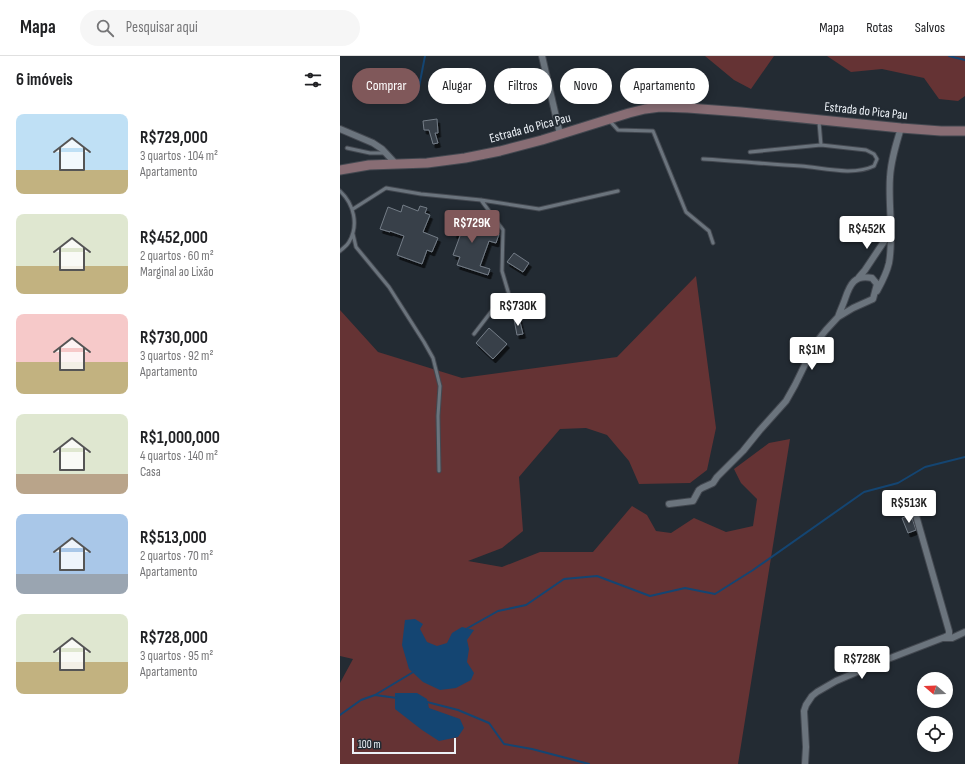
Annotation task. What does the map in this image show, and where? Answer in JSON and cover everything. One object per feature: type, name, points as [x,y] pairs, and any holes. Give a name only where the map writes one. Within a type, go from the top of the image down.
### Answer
[{"type":"main road","name":"Estrada do Pica Pau","points":[[340,170],[369,165],[427,163],[465,158],[500,151],[629,113],[660,107],[711,110],[901,128],[965,131]]},
{"type":"street","points":[[542,56],[560,134]]},
{"type":"street","points":[[669,504],[693,501],[699,490],[713,483],[786,402],[815,344],[838,317],[873,299],[886,273],[889,263],[891,231],[889,196],[890,174],[901,128]]},
{"type":"street","points":[[340,129],[373,143],[386,153],[396,164]]},
{"type":"street","points":[[858,279],[891,231]]},
{"type":"street","points":[[838,317],[849,288],[855,280],[864,276],[872,278],[876,284],[873,299]]},
{"type":"street","points":[[805,764],[806,747],[804,711],[812,696],[836,681],[880,662],[948,636],[949,631],[914,512]]},
{"type":"street","points":[[943,638],[952,638],[965,632]]},
{"type":"lane","points":[[608,119],[618,130],[653,131],[686,212],[709,231],[713,243]]},
{"type":"lane","points":[[819,120],[821,145]]},
{"type":"lane","points":[[703,159],[849,171],[867,170],[874,166],[877,159],[874,154],[866,150],[821,145],[750,152]]},
{"type":"lane","points":[[347,148],[370,153],[386,153]]},
{"type":"lane","points":[[353,209],[386,188],[539,209],[618,191]]},
{"type":"lane","points":[[340,191],[353,209],[355,223],[349,244],[340,251]]},
{"type":"lane","points":[[481,200],[503,230],[502,272],[515,315]]},
{"type":"lane","points":[[353,234],[356,247],[389,287],[424,342],[432,358],[440,386],[438,416],[439,471]]},
{"type":"lane","points":[[474,334],[494,308],[511,302]]},
{"type":"shaded area","points":[[705,56],[774,56],[751,89],[734,80]]},
{"type":"shaded area","points":[[827,56],[965,56],[965,96],[958,101],[939,99],[924,78],[882,69],[851,72]]},
{"type":"shaded area","points":[[696,276],[716,428],[707,470],[690,483],[639,484],[629,461],[607,435],[586,428],[560,429],[519,477],[523,531],[502,548],[468,561],[502,567],[540,552],[593,552],[632,506],[647,515],[656,531],[671,533],[694,518],[726,532],[753,526],[757,499],[741,483],[734,469],[769,443],[790,439],[738,764],[340,764],[340,683],[353,659],[340,656],[340,310],[378,352],[462,378],[617,357]]},
{"type":"water","points":[[415,619],[423,624],[420,629],[427,642],[437,646],[447,643],[452,633],[462,627],[474,630],[467,640],[469,649],[467,662],[474,673],[471,680],[456,688],[440,690],[423,682],[409,669],[402,645],[405,620]]},
{"type":"water","points":[[395,693],[417,693],[427,699],[429,708],[460,719],[464,728],[458,737],[439,741],[395,709]]},
{"type":"building","points":[[437,119],[438,133],[435,133],[438,143],[433,144],[429,130],[424,130],[423,121]]},
{"type":"building","points":[[403,205],[418,211],[420,206],[427,208],[425,213],[430,215],[423,232],[438,238],[432,252],[427,250],[422,264],[397,255],[404,236],[380,229],[388,207],[401,212]]},
{"type":"building","points":[[461,215],[472,219],[473,217],[479,220],[477,226],[481,228],[480,230],[492,235],[493,231],[499,234],[496,243],[489,241],[480,266],[490,269],[488,275],[457,265],[460,257],[453,255],[460,236],[454,234]]},
{"type":"building","points":[[514,253],[529,263],[523,272],[507,262]]},
{"type":"building","points":[[519,318],[523,334],[517,335],[514,319]]},
{"type":"building","points":[[489,328],[507,344],[493,359],[476,343]]},
{"type":"building","points":[[911,515],[916,530],[908,533],[902,518]]},
{"type":"waterway","points":[[420,82],[425,56]]},
{"type":"waterway","points":[[949,56],[965,60]]},
{"type":"waterway","points":[[466,629],[498,611],[526,605],[564,579],[597,576],[650,596],[685,588],[715,594],[753,570],[864,492],[898,483],[925,467],[965,457]]},
{"type":"waterway","points":[[340,715],[361,700],[375,695],[415,671]]},
{"type":"waterway","points":[[375,695],[397,698]]},
{"type":"waterway","points":[[427,702],[458,710],[489,723],[504,744],[532,749],[589,764]]}]
